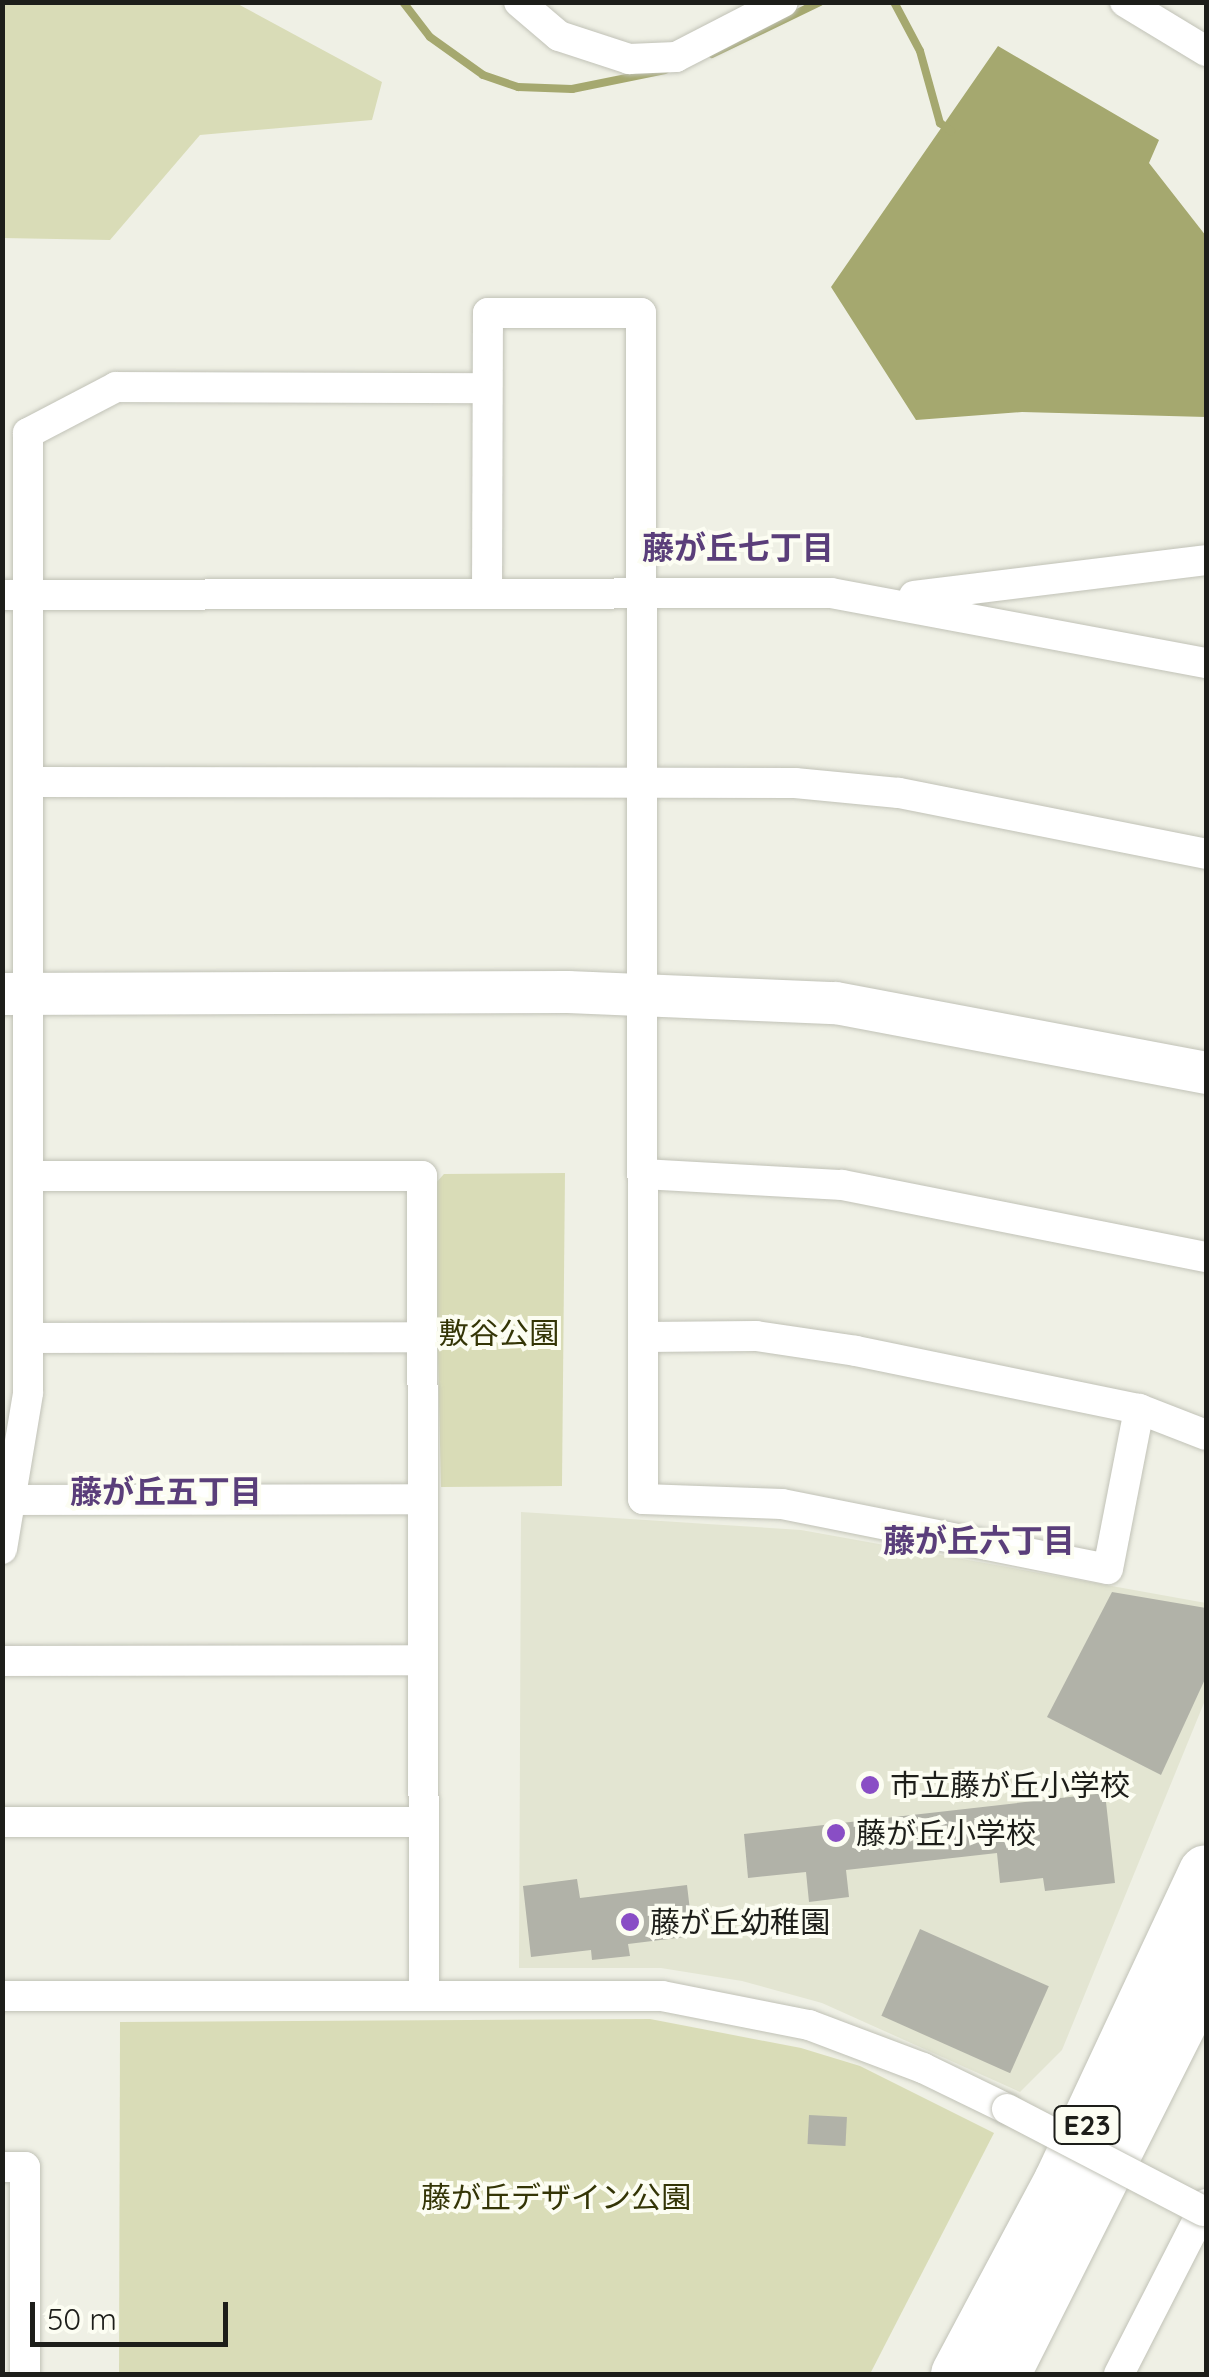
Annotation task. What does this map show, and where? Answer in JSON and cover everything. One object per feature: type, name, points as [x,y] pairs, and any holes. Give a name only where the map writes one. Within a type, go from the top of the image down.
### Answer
[{"type":"highway","name":"E23","points":[[958,2374],[1061,2181],[1206,1872]]},
{"type":"highway","name":"E23","points":[[1002,2374],[1206,1969]]},
{"type":"street","points":[[519,2],[559,36],[629,59],[676,57],[783,2]]},
{"type":"street","points":[[1125,2],[1206,51]]},
{"type":"street","points":[[486,594],[488,313],[641,313],[644,1499],[782,1504],[1108,1569],[1138,1409]]},
{"type":"street","points":[[2,1549],[15,1500],[30,1338],[30,1176],[16,994],[29,782],[15,594],[28,433],[116,387],[486,388]]},
{"type":"street","points":[[15,594],[642,592],[886,599],[1206,560]]},
{"type":"street","points":[[886,599],[1206,662]]},
{"type":"street","points":[[29,782],[796,782],[899,794],[1206,854]]},
{"type":"street","points":[[16,994],[643,993],[836,1002],[1206,1072]]},
{"type":"street","points":[[644,1174],[842,1185],[1206,1257]]},
{"type":"street","points":[[30,1176],[422,1176],[424,1992]]},
{"type":"street","points":[[30,1338],[422,1336]]},
{"type":"street","points":[[644,1337],[756,1336],[839,1348],[1138,1409],[1206,1435]]},
{"type":"street","points":[[15,1500],[422,1498]]},
{"type":"street","points":[[2,1661],[423,1660]]},
{"type":"street","points":[[2,1822],[422,1822]]},
{"type":"street","points":[[2,1996],[424,1992],[662,1996],[762,2012],[888,2053],[1205,2209],[1119,2374]]},
{"type":"street","points":[[2,2167],[25,2166],[14,2330],[25,2374]]},
{"type":"shaded area","points":[[998,46],[1159,140],[1149,163],[1206,236],[1206,417],[1022,412],[916,420],[831,287]]},
{"type":"shaded area","name":"藤が丘小学校","points":[[521,1512],[801,1530],[1206,1603],[1206,1698],[1062,2050],[1020,2092],[822,2003],[742,1981],[661,1968],[519,1968]]},
{"type":"green space","points":[[3,2],[236,3],[382,82],[372,120],[200,135],[110,240],[3,238]]},
{"type":"green space","name":"敷谷公園","points":[[565,1173],[562,1486],[441,1487],[434,1185],[444,1174]]},
{"type":"green space","name":"藤が丘デザイン公園","points":[[650,2019],[801,2048],[860,2066],[994,2133],[870,2374],[119,2374],[120,2022]]},
{"type":"building","points":[[1112,1592],[1206,1608],[1206,1677],[1161,1775],[1047,1717]]},
{"type":"building","points":[[1105,1793],[1115,1883],[1045,1891],[1043,1878],[1000,1883],[997,1853],[846,1870],[849,1897],[809,1902],[806,1872],[748,1878],[744,1834]]},
{"type":"building","points":[[577,1879],[580,1898],[687,1885],[693,1936],[628,1944],[630,1956],[592,1960],[591,1950],[531,1957],[523,1886]]},
{"type":"building","points":[[920,1929],[1049,1986],[1010,2073],[881,2016]]},
{"type":"building","points":[[809,2115],[847,2117],[845,2146],[807,2144]]},
{"type":"waterway","points":[[403,2],[430,37],[483,75],[518,87],[572,89],[665,70]]},
{"type":"waterway","points":[[712,54],[820,2]]},
{"type":"waterway","points":[[894,2],[920,51],[940,123],[951,131]]},
{"type":"place","name":"市立藤が丘小学校","points":[[870,1785]]},
{"type":"place","name":"藤が丘小学校","points":[[836,1833]]},
{"type":"place","name":"藤が丘幼稚園","points":[[630,1922]]},
{"type":"district","name":"藤が丘七丁目","points":[[738,547]]},
{"type":"district","name":"藤が丘五丁目","points":[[166,1491]]},
{"type":"district","name":"藤が丘六丁目","points":[[979,1540]]}]
